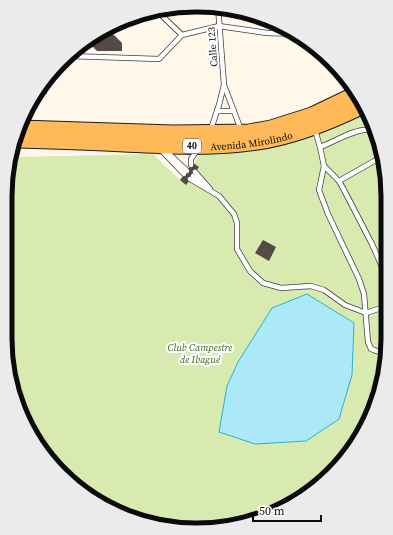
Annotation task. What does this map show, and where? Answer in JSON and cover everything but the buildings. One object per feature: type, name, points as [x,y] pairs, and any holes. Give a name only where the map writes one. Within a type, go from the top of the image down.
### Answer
[{"type":"main road","name":"Avenida Mirolindo","points":[[25,128],[173,133],[242,132],[271,128],[312,115],[351,96]]},
{"type":"main road","name":"Avenida Mirolindo","points":[[21,140],[158,146],[200,146],[258,142],[314,127],[358,108]]},
{"type":"lane","name":"Calle 123","points":[[218,14],[224,85],[242,132]]},
{"type":"lane","points":[[162,16],[182,35]]},
{"type":"lane","points":[[77,56],[159,59],[182,35],[219,26],[282,33]]},
{"type":"lane","name":"Calle 123","points":[[210,133],[224,85]]},
{"type":"lane","points":[[217,111],[234,111]]},
{"type":"lane","points":[[314,127],[324,166],[319,190],[328,214],[359,279],[364,294],[368,342],[371,349],[381,352]]},
{"type":"lane","points":[[320,147],[358,131],[365,129],[368,130]]},
{"type":"lane","points":[[158,146],[177,162],[186,173],[158,146]]},
{"type":"lane","points":[[177,162],[185,163],[191,159],[200,146]]},
{"type":"lane","points":[[191,159],[191,166]]},
{"type":"lane","points":[[339,181],[377,159]]},
{"type":"lane","points":[[324,166],[339,181],[381,264]]},
{"type":"lane","points":[[212,192],[193,176],[223,201],[234,214],[237,223],[238,249],[250,270],[264,283],[281,288],[311,286],[324,290],[345,305],[366,313],[381,308]]},
{"type":"green space","name":"Club Campestre de Ibagué","points":[[362,116],[375,149],[381,184],[381,351],[375,386],[371,398],[362,420],[350,441],[327,469],[309,485],[278,504],[244,517],[209,523],[184,523],[172,521],[149,517],[126,509],[94,492],[66,469],[50,451],[31,420],[18,386],[12,351],[12,184],[17,157],[153,154],[180,180],[202,153],[244,152],[306,139]]},
{"type":"water","points":[[307,294],[354,323],[352,375],[339,419],[306,441],[255,444],[219,432],[227,386],[238,362],[272,308]]}]
